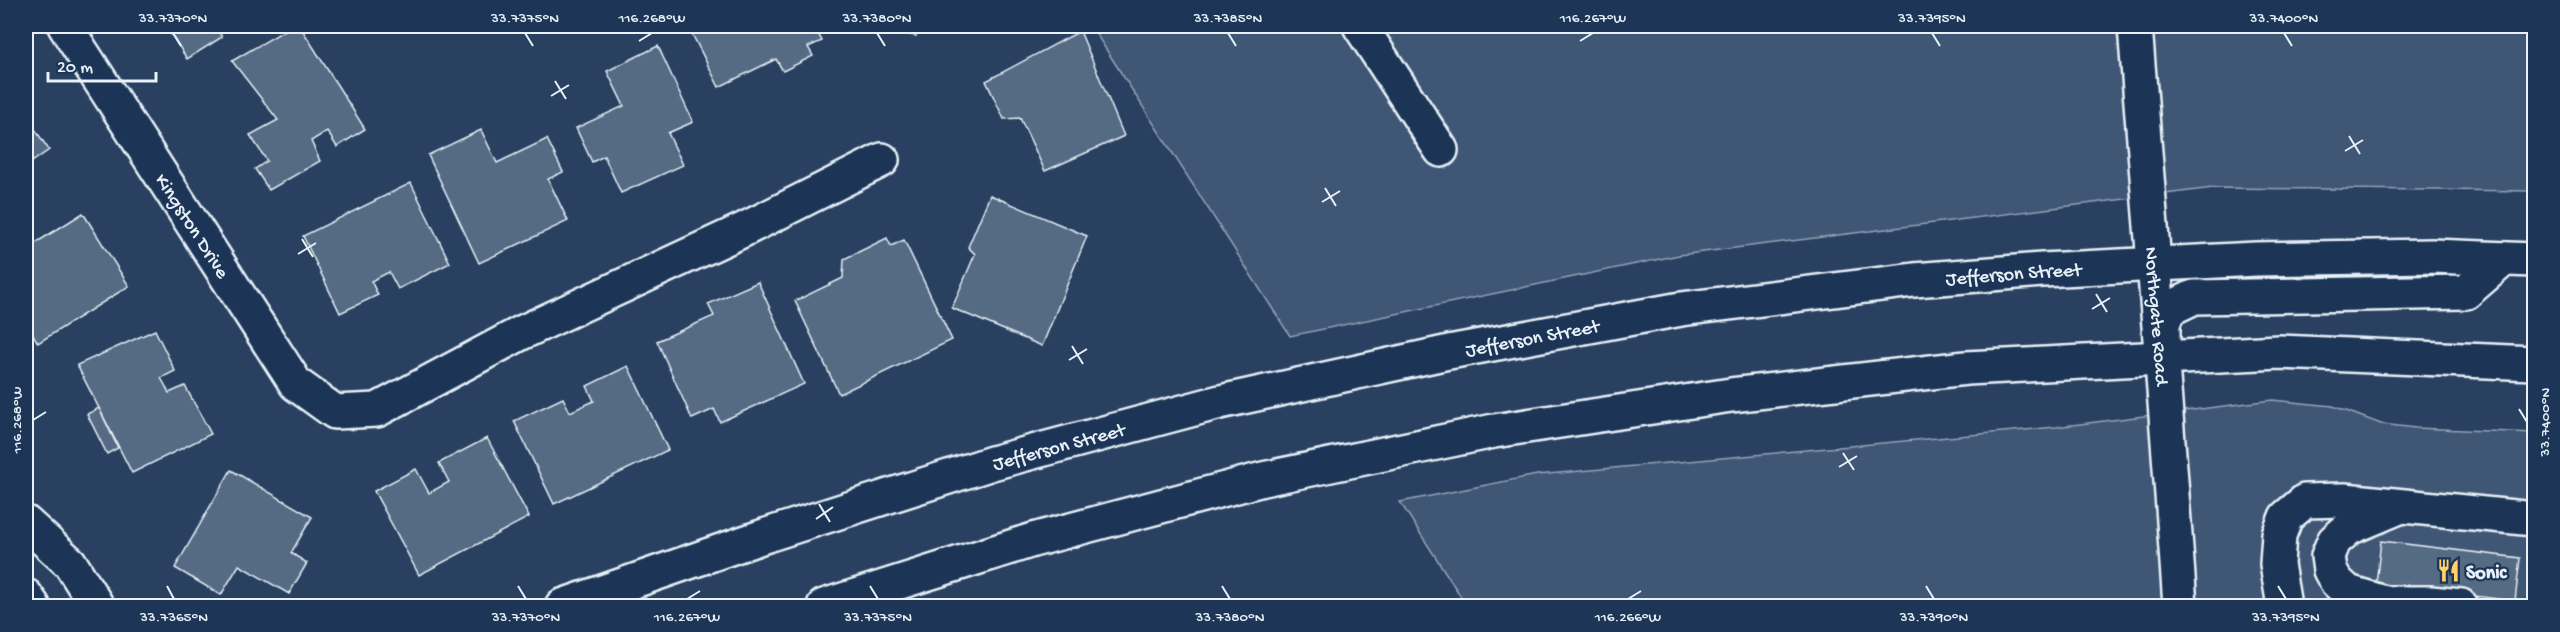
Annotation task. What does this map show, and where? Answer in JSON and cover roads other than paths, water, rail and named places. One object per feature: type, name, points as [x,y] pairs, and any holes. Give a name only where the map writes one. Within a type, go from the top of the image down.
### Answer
[{"type":"main road","name":"Kingston Drive","points":[[65,26],[296,384],[335,412],[377,410],[521,333],[742,230],[882,160]]},
{"type":"main road","points":[[1360,26],[1440,150]]},
{"type":"main road","name":"Northgate Road","points":[[2135,26],[2153,264],[2163,357],[2180,606]]},
{"type":"main road","name":"Jefferson Street","points":[[562,606],[767,535],[992,463],[1220,402],[1449,352],[1693,307],[1914,280],[2153,264],[2256,259],[2432,256],[2519,260]]},
{"type":"main road","points":[[2163,357],[2163,323],[2169,309],[2194,297],[2466,292],[2519,260]]},
{"type":"main road","points":[[824,606],[1033,540],[1263,479],[1494,431],[1731,395],[1966,368],[2279,352],[2535,363]]},
{"type":"main road","points":[[2284,606],[2277,564],[2279,534],[2286,517],[2305,501],[2344,500],[2535,519]]},
{"type":"main road","points":[[2403,505],[2349,528],[2334,542],[2328,556],[2330,570],[2336,581],[2348,592],[2385,603],[2461,606]]},
{"type":"main road","points":[[26,523],[70,563],[97,606]]},
{"type":"main road","points":[[26,596],[33,606]]},
{"type":"place","name":"Sonic","points":[[2448,571]]}]
